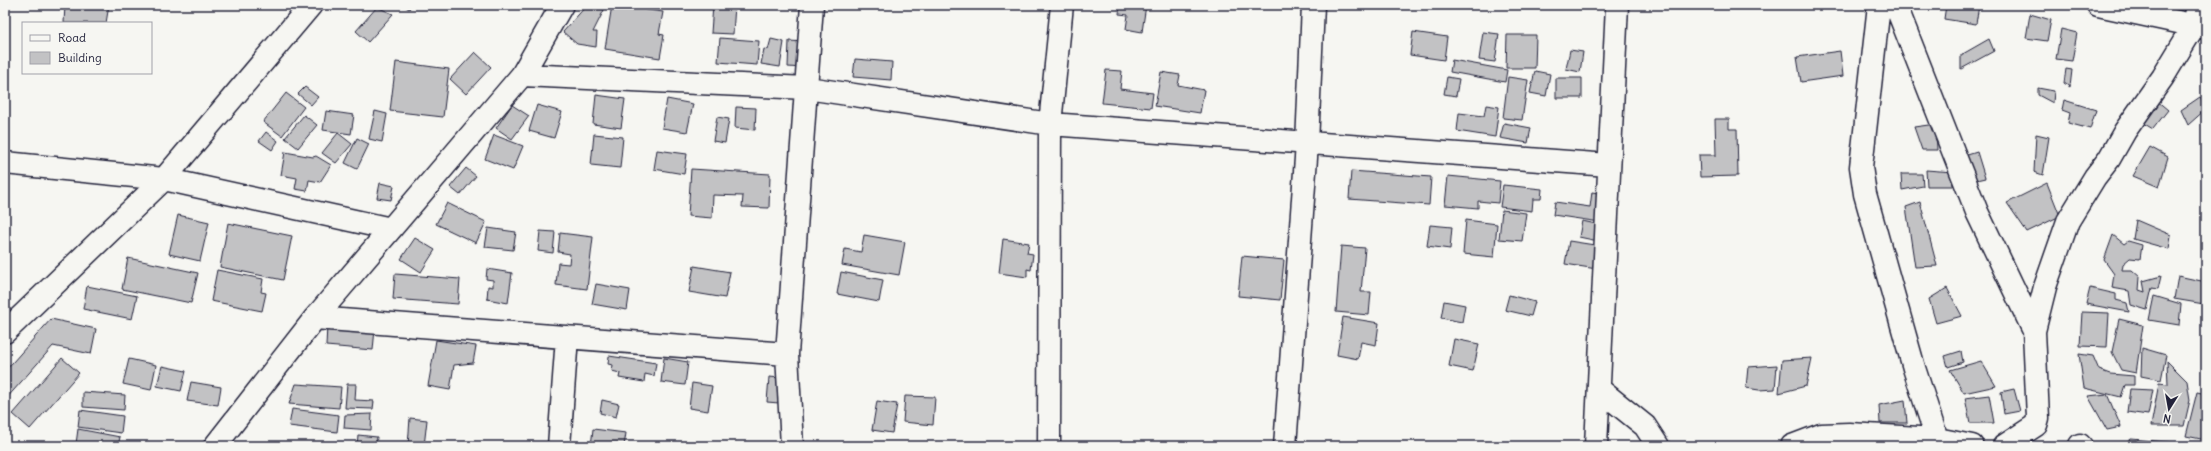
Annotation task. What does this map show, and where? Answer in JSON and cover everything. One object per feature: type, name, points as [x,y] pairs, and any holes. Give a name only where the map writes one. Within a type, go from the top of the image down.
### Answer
[{"type":"street","points":[[5,332],[164,179],[311,5]]},
{"type":"street","points":[[215,446],[315,318],[522,75],[562,5]]},
{"type":"street","points":[[792,446],[787,354],[812,5]]},
{"type":"street","points":[[1049,446],[1050,124],[1062,5]]},
{"type":"street","points":[[1285,446],[1307,144],[1313,5]]},
{"type":"street","points":[[1596,446],[1617,5]]},
{"type":"street","points":[[1879,5],[1861,167],[1865,194],[1914,368],[1956,443]]},
{"type":"street","points":[[1898,5],[1898,12],[1977,212],[2034,331]]},
{"type":"street","points":[[2004,446],[2036,425],[2038,418],[2034,331],[2046,287],[2068,221],[2095,178],[2109,160],[2125,131],[2163,77],[2199,20],[2098,5]]},
{"type":"street","points":[[522,75],[807,88],[1050,124],[1609,165]]},
{"type":"street","points":[[5,163],[164,179],[391,229]]},
{"type":"street","points":[[315,318],[787,354]]},
{"type":"street","points":[[559,446],[566,337]]},
{"type":"street","points":[[1599,389],[1645,426],[1658,446]]},
{"type":"street","points":[[1792,446],[1821,435],[1849,434],[1956,443]]},
{"type":"building","points":[[65,5],[109,5],[106,22],[64,22]]},
{"type":"building","points":[[403,5],[412,5],[409,9]]},
{"type":"building","points":[[587,5],[598,5],[604,10],[593,32],[597,32],[596,47],[577,44],[563,32]]},
{"type":"building","points":[[605,5],[614,5],[612,9]]},
{"type":"building","points":[[612,5],[663,12],[659,34],[664,35],[660,58],[605,49]]},
{"type":"building","points":[[713,5],[735,5],[733,34],[711,33]]},
{"type":"building","points":[[1120,5],[1146,5],[1142,32],[1126,29],[1128,15],[1119,14]]},
{"type":"building","points":[[1946,5],[1979,5],[1976,24],[1944,19]]},
{"type":"building","points":[[2154,5],[2190,5],[2189,10]]},
{"type":"building","points":[[377,7],[393,14],[368,42],[356,31]]},
{"type":"building","points":[[2030,14],[2051,20],[2047,41],[2026,38]]},
{"type":"building","points":[[2061,29],[2077,33],[2072,61],[2056,59]]},
{"type":"building","points":[[1413,32],[1447,37],[1444,60],[1410,55]]},
{"type":"building","points":[[1483,32],[1499,34],[1495,62],[1479,60]]},
{"type":"building","points":[[1507,35],[1536,35],[1535,68],[1506,68]]},
{"type":"building","points":[[720,38],[759,41],[757,65],[718,62]]},
{"type":"building","points":[[771,39],[784,42],[780,67],[761,64],[764,49],[768,50]]},
{"type":"building","points":[[1989,39],[1994,51],[1961,69],[1961,55]]},
{"type":"building","points":[[789,41],[805,42],[803,68],[788,67]]},
{"type":"building","points":[[1570,50],[1583,52],[1580,72],[1566,69]]},
{"type":"building","points":[[1840,51],[1843,76],[1801,82],[1797,57]]},
{"type":"building","points":[[475,52],[491,67],[466,94],[450,79]]},
{"type":"building","points":[[855,59],[892,62],[891,80],[853,77]]},
{"type":"building","points":[[1452,60],[1507,70],[1505,82],[1450,72]]},
{"type":"building","points":[[396,62],[449,69],[443,117],[390,111]]},
{"type":"building","points":[[2066,69],[2072,70],[2070,87],[2064,83]]},
{"type":"building","points":[[1106,70],[1122,71],[1120,89],[1153,93],[1151,108],[1102,103]]},
{"type":"building","points":[[1535,71],[1550,74],[1546,96],[1530,93]]},
{"type":"building","points":[[1161,72],[1180,75],[1178,85],[1204,90],[1200,113],[1155,106]]},
{"type":"building","points":[[1447,77],[1459,79],[1456,96],[1444,94]]},
{"type":"building","points":[[1508,77],[1528,80],[1522,120],[1503,118]]},
{"type":"building","points":[[1556,78],[1582,78],[1582,98],[1556,98]]},
{"type":"building","points":[[305,87],[318,97],[311,105],[298,94]]},
{"type":"building","points":[[2038,88],[2054,91],[2053,103],[2038,95]]},
{"type":"building","points":[[286,93],[304,107],[282,136],[263,122]]},
{"type":"building","points":[[596,95],[625,99],[621,128],[593,124]]},
{"type":"building","points":[[2200,97],[2206,109],[2188,125],[2181,110]]},
{"type":"building","points":[[667,99],[693,104],[687,132],[662,128]]},
{"type":"building","points":[[2064,100],[2096,110],[2090,129],[2068,123],[2070,113],[2062,110]]},
{"type":"building","points":[[2156,100],[2168,110],[2153,129],[2143,123]]},
{"type":"building","points":[[512,105],[529,116],[512,139],[496,128]]},
{"type":"building","points":[[537,105],[562,112],[554,138],[529,131]]},
{"type":"building","points":[[1486,105],[1499,107],[1495,137],[1457,131],[1459,113],[1484,116]]},
{"type":"building","points":[[736,107],[756,108],[755,130],[735,128]]},
{"type":"building","points":[[326,111],[354,115],[351,134],[323,130]]},
{"type":"building","points":[[375,111],[387,114],[382,142],[369,139]]},
{"type":"building","points":[[304,115],[317,125],[298,148],[285,138]]},
{"type":"building","points":[[717,117],[729,119],[725,143],[713,141]]},
{"type":"building","points":[[1715,119],[1729,119],[1729,129],[1737,129],[1738,176],[1700,177],[1699,155],[1716,155]]},
{"type":"building","points":[[1504,123],[1531,128],[1528,143],[1500,138]]},
{"type":"building","points":[[1936,124],[1937,150],[1922,150],[1914,127]]},
{"type":"building","points":[[266,132],[278,141],[272,150],[259,141]]},
{"type":"building","points":[[338,133],[352,144],[336,163],[322,153]]},
{"type":"building","points":[[594,134],[623,137],[620,168],[591,165]]},
{"type":"building","points":[[2036,134],[2049,137],[2043,175],[2034,172]]},
{"type":"building","points":[[494,135],[523,146],[513,170],[485,159]]},
{"type":"building","points":[[357,138],[369,144],[357,169],[345,163]]},
{"type":"building","points":[[2150,147],[2168,157],[2159,187],[2133,176]]},
{"type":"building","points":[[657,150],[687,154],[684,174],[654,169]]},
{"type":"building","points":[[285,152],[313,157],[316,156],[331,165],[320,182],[309,180],[307,191],[295,189],[297,178],[281,175]]},
{"type":"building","points":[[1977,152],[1985,178],[1972,181],[1961,157]]},
{"type":"building","points":[[466,168],[476,176],[460,195],[450,187]]},
{"type":"building","points":[[691,169],[770,174],[769,208],[742,207],[743,196],[713,195],[712,218],[688,216]]},
{"type":"building","points":[[1926,170],[1953,172],[1953,186],[1927,186]]},
{"type":"building","points":[[1351,171],[1431,177],[1429,205],[1349,199]]},
{"type":"building","points":[[1901,174],[1922,174],[1923,186],[1902,190]]},
{"type":"building","points":[[1448,176],[1500,181],[1498,203],[1478,201],[1478,208],[1445,205]]},
{"type":"building","points":[[380,183],[394,186],[391,200],[377,198]]},
{"type":"building","points":[[2047,183],[2060,216],[2027,232],[2007,203]]},
{"type":"building","points":[[1503,185],[1542,189],[1541,199],[1533,199],[1532,211],[1500,207]]},
{"type":"building","points":[[1592,192],[1604,194],[1600,222],[1553,215],[1555,202],[1590,207]]},
{"type":"building","points":[[1920,202],[1937,266],[1915,267],[1906,207]]},
{"type":"building","points":[[447,203],[486,222],[476,243],[436,224]]},
{"type":"building","points":[[1502,210],[1526,213],[1522,241],[1499,239]]},
{"type":"building","points":[[178,215],[209,222],[200,261],[169,254]]},
{"type":"building","points":[[1466,220],[1497,224],[1494,257],[1463,254]]},
{"type":"building","points":[[2136,220],[2171,235],[2169,249],[2133,239]]},
{"type":"building","points":[[1582,221],[1601,225],[1598,241],[1579,237]]},
{"type":"building","points":[[228,223],[292,236],[283,280],[220,267]]},
{"type":"building","points":[[1430,225],[1452,227],[1450,249],[1427,246]]},
{"type":"building","points":[[488,228],[516,232],[513,250],[485,247]]},
{"type":"building","points":[[540,231],[555,232],[553,253],[538,251]]},
{"type":"building","points":[[560,233],[593,237],[587,289],[556,285],[558,263],[569,264],[570,254],[558,252]]},
{"type":"building","points":[[864,235],[905,242],[899,275],[842,265],[845,249],[861,252]]},
{"type":"building","points":[[2113,235],[2124,244],[2128,241],[2142,245],[2140,259],[2130,258],[2123,264],[2122,270],[2132,270],[2140,277],[2139,290],[2145,292],[2143,281],[2161,276],[2158,289],[2152,288],[2147,310],[2131,305],[2129,291],[2112,288],[2114,274],[2104,260]]},
{"type":"building","points":[[415,238],[435,250],[421,272],[401,259]]},
{"type":"building","points":[[1003,239],[1029,243],[1027,253],[1033,254],[1031,270],[1027,269],[1027,277],[999,273]]},
{"type":"building","points":[[1569,241],[1601,246],[1597,269],[1565,264]]},
{"type":"building","points":[[1341,246],[1365,248],[1361,292],[1371,292],[1369,315],[1336,312]]},
{"type":"building","points":[[1242,256],[1284,260],[1280,300],[1238,296]]},
{"type":"building","points":[[128,258],[198,273],[191,303],[122,289]]},
{"type":"building","points":[[694,266],[730,272],[725,298],[689,292]]},
{"type":"building","points":[[487,269],[512,273],[508,303],[487,299],[488,286],[493,287],[493,280],[486,279]]},
{"type":"building","points":[[217,270],[263,279],[261,292],[266,293],[262,311],[211,301]]},
{"type":"building","points":[[841,272],[883,280],[879,302],[837,294]]},
{"type":"building","points":[[395,274],[460,279],[458,304],[393,299]]},
{"type":"building","points":[[2178,276],[2206,282],[2204,304],[2174,299]]},
{"type":"building","points":[[596,284],[630,290],[627,310],[592,304]]},
{"type":"building","points":[[87,286],[137,296],[132,319],[83,309]]},
{"type":"building","points":[[1947,288],[1962,316],[1936,323],[1929,299]]},
{"type":"building","points":[[2090,288],[2116,294],[2116,300],[2127,303],[2129,312],[2086,304]]},
{"type":"building","points":[[1509,295],[1535,302],[1531,316],[1505,310]]},
{"type":"building","points":[[2154,296],[2181,304],[2179,325],[2149,320]]},
{"type":"building","points":[[1444,301],[1465,305],[1462,322],[1441,318]]},
{"type":"building","points":[[2082,312],[2109,313],[2107,347],[2080,346]]},
{"type":"building","points":[[1343,317],[1379,323],[1376,345],[1361,342],[1358,359],[1337,355]]},
{"type":"building","points":[[51,319],[96,329],[91,354],[53,346],[5,400],[5,371]]},
{"type":"building","points":[[2119,319],[2143,325],[2136,373],[2121,370],[2112,352]]},
{"type":"building","points":[[327,325],[375,329],[373,350],[326,346]]},
{"type":"building","points":[[1454,339],[1479,344],[1473,371],[1449,366]]},
{"type":"building","points":[[436,340],[476,346],[473,363],[454,365],[450,390],[428,386]]},
{"type":"building","points":[[2142,348],[2166,355],[2161,380],[2141,376]]},
{"type":"building","points":[[1961,351],[1963,362],[1948,367],[1945,356]]},
{"type":"building","points":[[2079,354],[2093,356],[2099,370],[2110,374],[2134,376],[2134,385],[2125,385],[2121,397],[2084,388]]},
{"type":"building","points":[[609,356],[656,363],[654,376],[645,374],[644,382],[619,378],[620,373],[612,371],[613,365],[608,364]]},
{"type":"building","points":[[62,358],[79,373],[30,429],[13,414]]},
{"type":"building","points":[[664,358],[688,362],[685,385],[661,382]]},
{"type":"building","points":[[1812,358],[1806,386],[1779,393],[1782,360]]},
{"type":"building","points":[[129,359],[156,365],[151,390],[123,384]]},
{"type":"building","points":[[1981,361],[1996,386],[1964,393],[1950,370]]},
{"type":"building","points":[[2167,361],[2187,381],[2190,400],[2184,426],[2151,426],[2159,383],[2168,384]]},
{"type":"building","points":[[1777,365],[1775,389],[1759,390],[1746,388],[1748,367]]},
{"type":"building","points":[[162,366],[186,371],[181,391],[157,386]]},
{"type":"building","points":[[769,377],[781,378],[779,403],[767,402]]},
{"type":"building","points":[[191,382],[221,387],[218,405],[187,401]]},
{"type":"building","points":[[692,383],[712,386],[708,411],[689,408]]},
{"type":"building","points":[[296,384],[341,387],[339,408],[289,404]]},
{"type":"building","points":[[347,384],[356,384],[355,400],[374,401],[373,409],[345,408]]},
{"type":"building","points":[[2014,389],[2020,411],[2004,414],[2001,392]]},
{"type":"building","points":[[2130,389],[2153,390],[2148,415],[2127,412]]},
{"type":"building","points":[[83,392],[125,395],[124,410],[83,407]]},
{"type":"building","points":[[2197,392],[2206,394],[2206,440],[2186,436]]},
{"type":"building","points":[[2107,394],[2121,427],[2107,430],[2088,396]]},
{"type":"building","points":[[1989,395],[1994,423],[1970,423],[1965,398]]},
{"type":"building","points":[[905,396],[935,397],[933,425],[903,422]]},
{"type":"building","points":[[602,400],[619,404],[616,417],[600,413]]},
{"type":"building","points":[[1905,400],[1907,423],[1880,423],[1879,405]]},
{"type":"building","points":[[877,401],[897,404],[892,433],[872,430]]},
{"type":"building","points":[[292,409],[339,415],[337,432],[289,426]]},
{"type":"building","points":[[80,410],[123,416],[121,433],[78,427]]},
{"type":"building","points":[[372,414],[371,430],[344,428],[345,415]]},
{"type":"building","points":[[410,418],[427,420],[424,446],[408,446]]},
{"type":"building","points":[[78,429],[120,437],[118,446],[90,446],[76,444]]},
{"type":"building","points":[[593,429],[626,433],[624,446],[591,446]]},
{"type":"building","points":[[358,435],[377,437],[376,446],[357,446]]},
{"type":"building","points":[[2131,439],[2178,443],[2178,446],[2123,446]]}]
